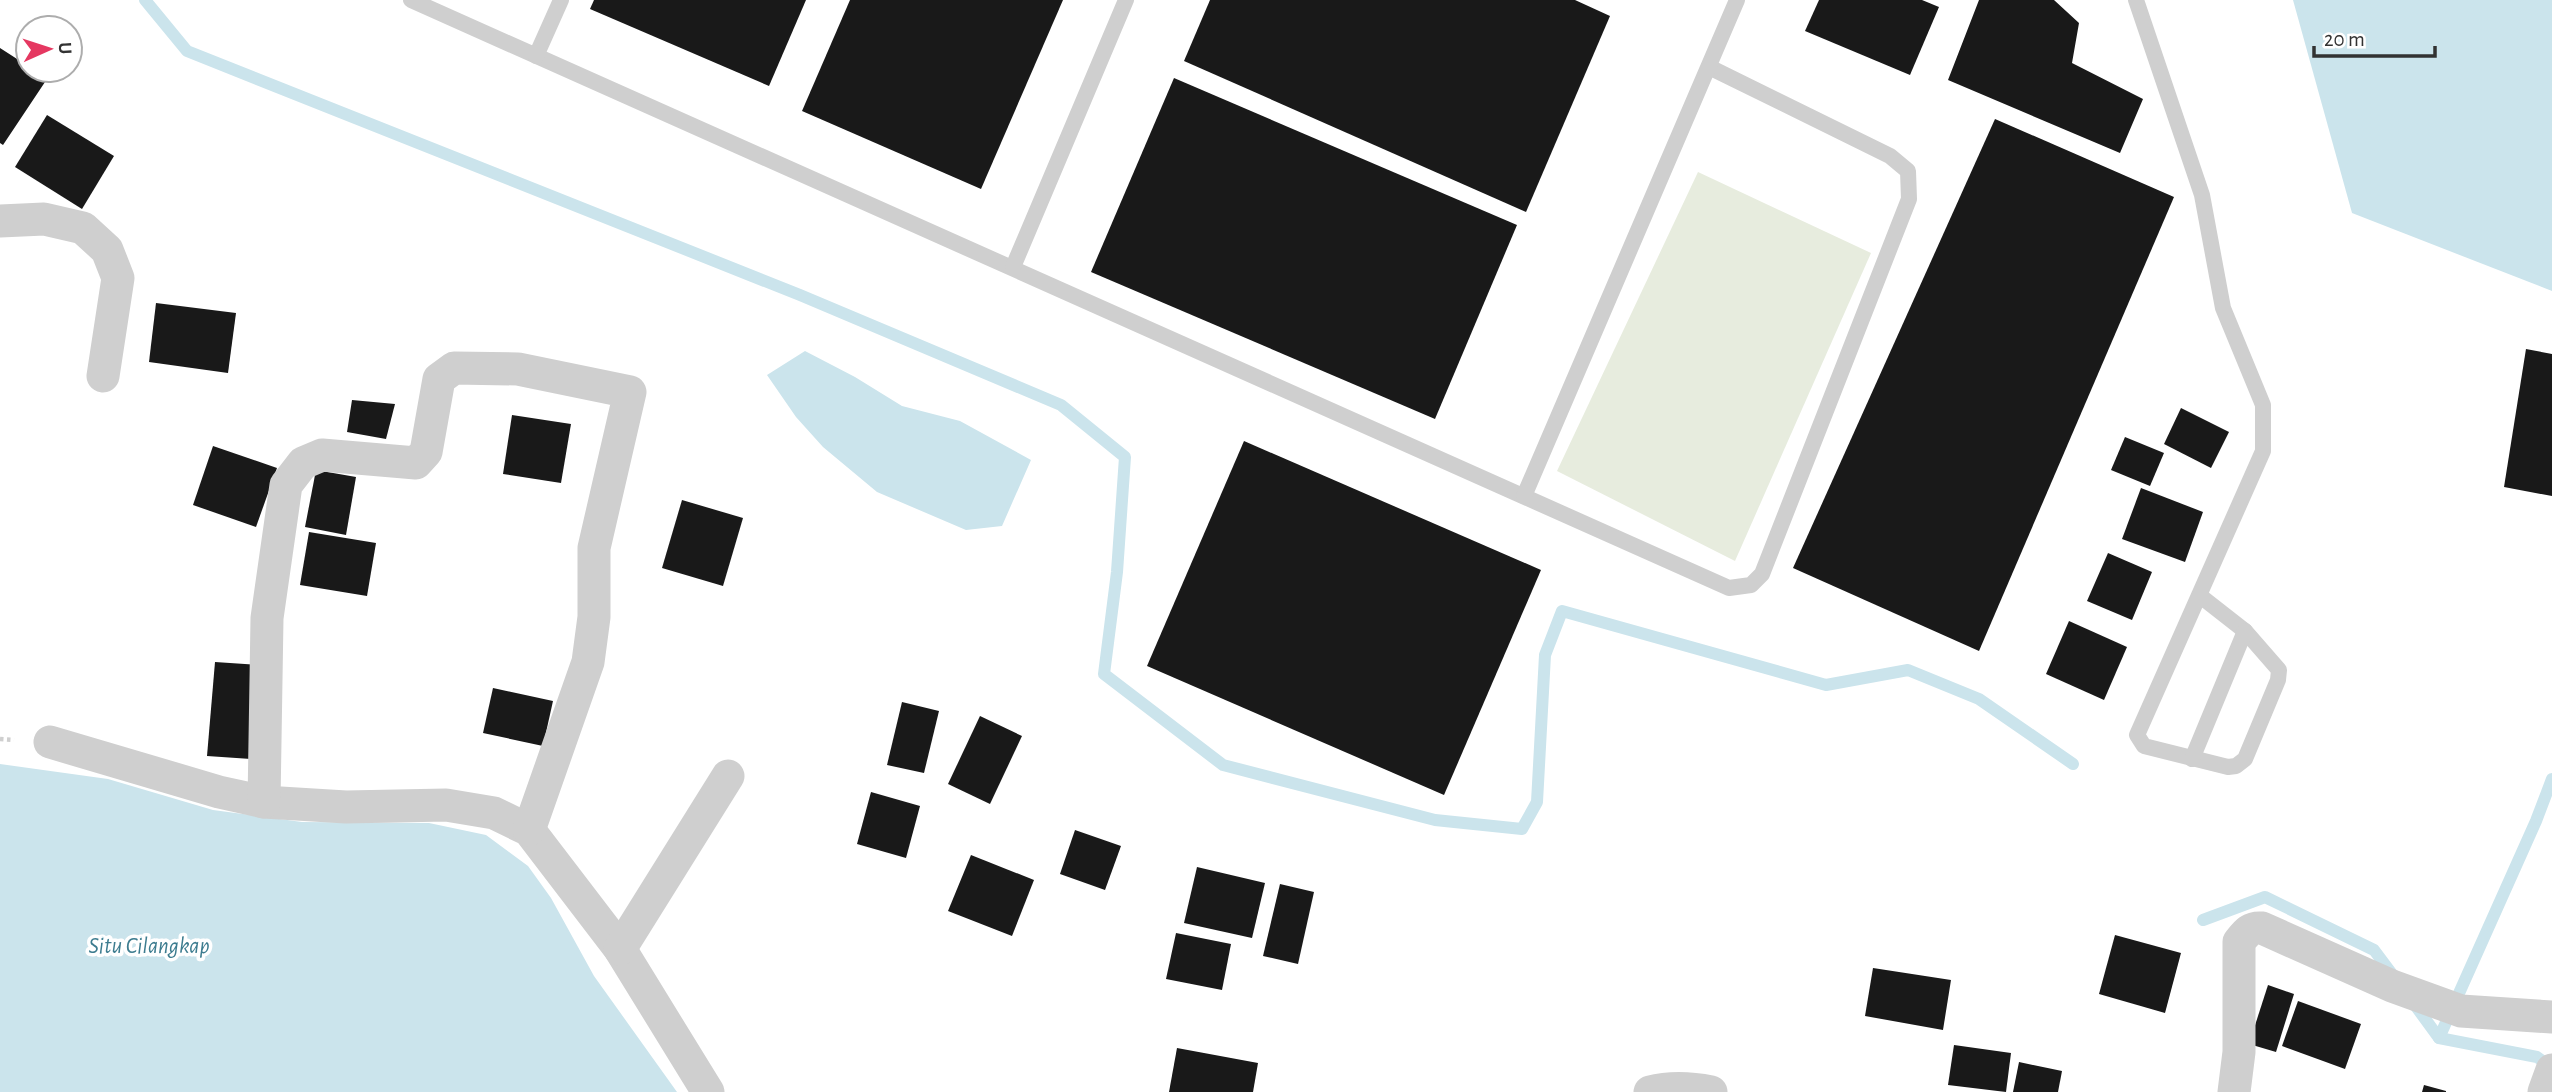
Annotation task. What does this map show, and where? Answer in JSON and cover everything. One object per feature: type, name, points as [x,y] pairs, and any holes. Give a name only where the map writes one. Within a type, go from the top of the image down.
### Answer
[{"type":"street","points":[[7,215],[44,219],[83,228],[107,250],[118,278],[103,376]]},
{"type":"street","points":[[264,802],[267,618],[286,485],[303,463],[322,455],[416,463],[426,452],[439,379],[454,368],[518,369],[630,392],[594,548],[594,617],[588,662],[529,830]]},
{"type":"street","points":[[50,742],[219,792],[264,802],[346,807],[446,805],[494,813],[529,830],[620,949],[708,1092]]},
{"type":"street","points":[[620,949],[728,776]]},
{"type":"street","points":[[2234,1092],[2239,1052],[2239,942],[2248,930],[2262,928],[2392,986],[2461,1011],[2552,1017]]},
{"type":"street","points":[[1650,1092],[1661,1089],[1695,1089],[1711,1092]]},
{"type":"lane","points":[[411,0],[1729,588],[1751,585],[1762,573],[1909,199],[1908,171],[1890,156],[1709,67]]},
{"type":"lane","points":[[536,56],[561,0]]},
{"type":"lane","points":[[1013,267],[1126,0]]},
{"type":"lane","points":[[1524,496],[1737,0]]},
{"type":"lane","points":[[2136,0],[2202,195],[2223,308],[2263,405],[2263,452],[2137,735],[2144,746],[2228,767],[2236,766],[2245,759],[2278,680],[2279,670],[2245,631],[2199,596]]},
{"type":"lane","points":[[2192,759],[2245,631]]},
{"type":"shaded area","points":[[1698,172],[1871,253],[1735,561],[1557,471]]},
{"type":"water","points":[[2293,0],[2552,0],[2552,291],[2352,213]]},
{"type":"water","points":[[805,351],[902,406],[960,421],[1031,460],[1002,526],[966,530],[877,492],[823,447],[796,417],[767,375]]},
{"type":"water","name":"Situ Cilangkap","points":[[0,764],[108,779],[213,810],[302,822],[429,823],[486,835],[528,866],[551,898],[594,976],[677,1092],[0,1092]]},
{"type":"building","points":[[594,0],[806,0],[769,86],[590,9]]},
{"type":"building","points":[[850,0],[1063,0],[981,189],[802,111]]},
{"type":"building","points":[[1210,0],[1575,0],[1610,16],[1526,212],[1184,61]]},
{"type":"building","points":[[1819,0],[1922,0],[1939,7],[1910,75],[1805,31]]},
{"type":"building","points":[[1979,0],[2054,0],[2079,23],[2072,63],[2143,99],[2120,153],[1948,80]]},
{"type":"building","points":[[0,48],[14,57],[14,84],[44,84],[3,145],[0,143]]},
{"type":"building","points":[[1174,78],[1517,225],[1435,419],[1091,272]]},
{"type":"building","points":[[47,115],[114,156],[82,209],[15,167]]},
{"type":"building","points":[[1995,119],[2174,197],[1979,651],[1793,568]]},
{"type":"building","points":[[156,303],[236,313],[228,373],[149,362]]},
{"type":"building","points":[[2526,349],[2552,354],[2552,496],[2504,487]]},
{"type":"building","points":[[352,400],[395,404],[386,439],[347,432]]},
{"type":"building","points":[[2181,408],[2229,432],[2211,468],[2164,444]]},
{"type":"building","points":[[512,415],[571,424],[561,483],[503,474]]},
{"type":"building","points":[[2125,437],[2164,453],[2150,486],[2111,470]]},
{"type":"building","points":[[1244,441],[1541,570],[1444,795],[1147,666]]},
{"type":"building","points":[[213,446],[277,468],[256,527],[193,505]]},
{"type":"building","points":[[316,470],[356,477],[346,535],[305,527]]},
{"type":"building","points":[[2141,488],[2203,512],[2185,562],[2122,539]]},
{"type":"building","points":[[682,500],[743,518],[723,586],[662,568]]},
{"type":"building","points":[[309,532],[376,543],[367,596],[300,585]]},
{"type":"building","points":[[2108,553],[2152,572],[2132,620],[2087,601]]},
{"type":"building","points":[[2069,621],[2127,647],[2104,700],[2046,674]]},
{"type":"building","points":[[215,662],[258,665],[251,759],[207,756]]},
{"type":"building","points":[[493,688],[553,701],[543,746],[483,733]]},
{"type":"building","points":[[902,702],[939,711],[924,773],[887,765]]},
{"type":"building","points":[[980,716],[1022,736],[990,804],[948,784]]},
{"type":"building","points":[[871,792],[920,806],[906,858],[857,844]]},
{"type":"building","points":[[1075,830],[1121,846],[1105,890],[1060,874]]},
{"type":"building","points":[[971,855],[1034,880],[1012,936],[948,911]]},
{"type":"building","points":[[1197,867],[1265,883],[1252,938],[1184,923]]},
{"type":"building","points":[[1280,884],[1314,892],[1298,964],[1263,956]]},
{"type":"building","points":[[1176,933],[1231,944],[1222,990],[1166,979]]},
{"type":"building","points":[[2115,935],[2181,953],[2165,1013],[2099,994]]},
{"type":"building","points":[[1873,968],[1951,980],[1943,1030],[1865,1016]]},
{"type":"building","points":[[2268,985],[2294,994],[2276,1052],[2249,1044]]},
{"type":"building","points":[[2298,1001],[2361,1024],[2345,1069],[2282,1046]]},
{"type":"building","points":[[1954,1045],[2011,1053],[2006,1092],[1948,1085]]},
{"type":"building","points":[[1177,1048],[1258,1063],[1253,1092],[1169,1092]]},
{"type":"building","points":[[2019,1062],[2062,1071],[2058,1092],[2013,1092]]},
{"type":"building","points":[[2424,1085],[2446,1091],[2446,1092],[2422,1092]]},
{"type":"waterway","points":[[145,0],[187,51],[800,295],[1061,405],[1125,457],[1117,572],[1104,674],[1223,765],[1435,820],[1522,829],[1537,802],[1545,655],[1562,611],[1826,685],[1908,670],[1979,699],[2073,764]]},
{"type":"waterway","points":[[2439,1038],[2536,821],[2552,779]]},
{"type":"waterway","points":[[2203,920],[2265,897],[2374,950],[2395,978]]},
{"type":"waterway","points":[[2412,1001],[2439,1038],[2537,1057],[2552,1068]]}]
